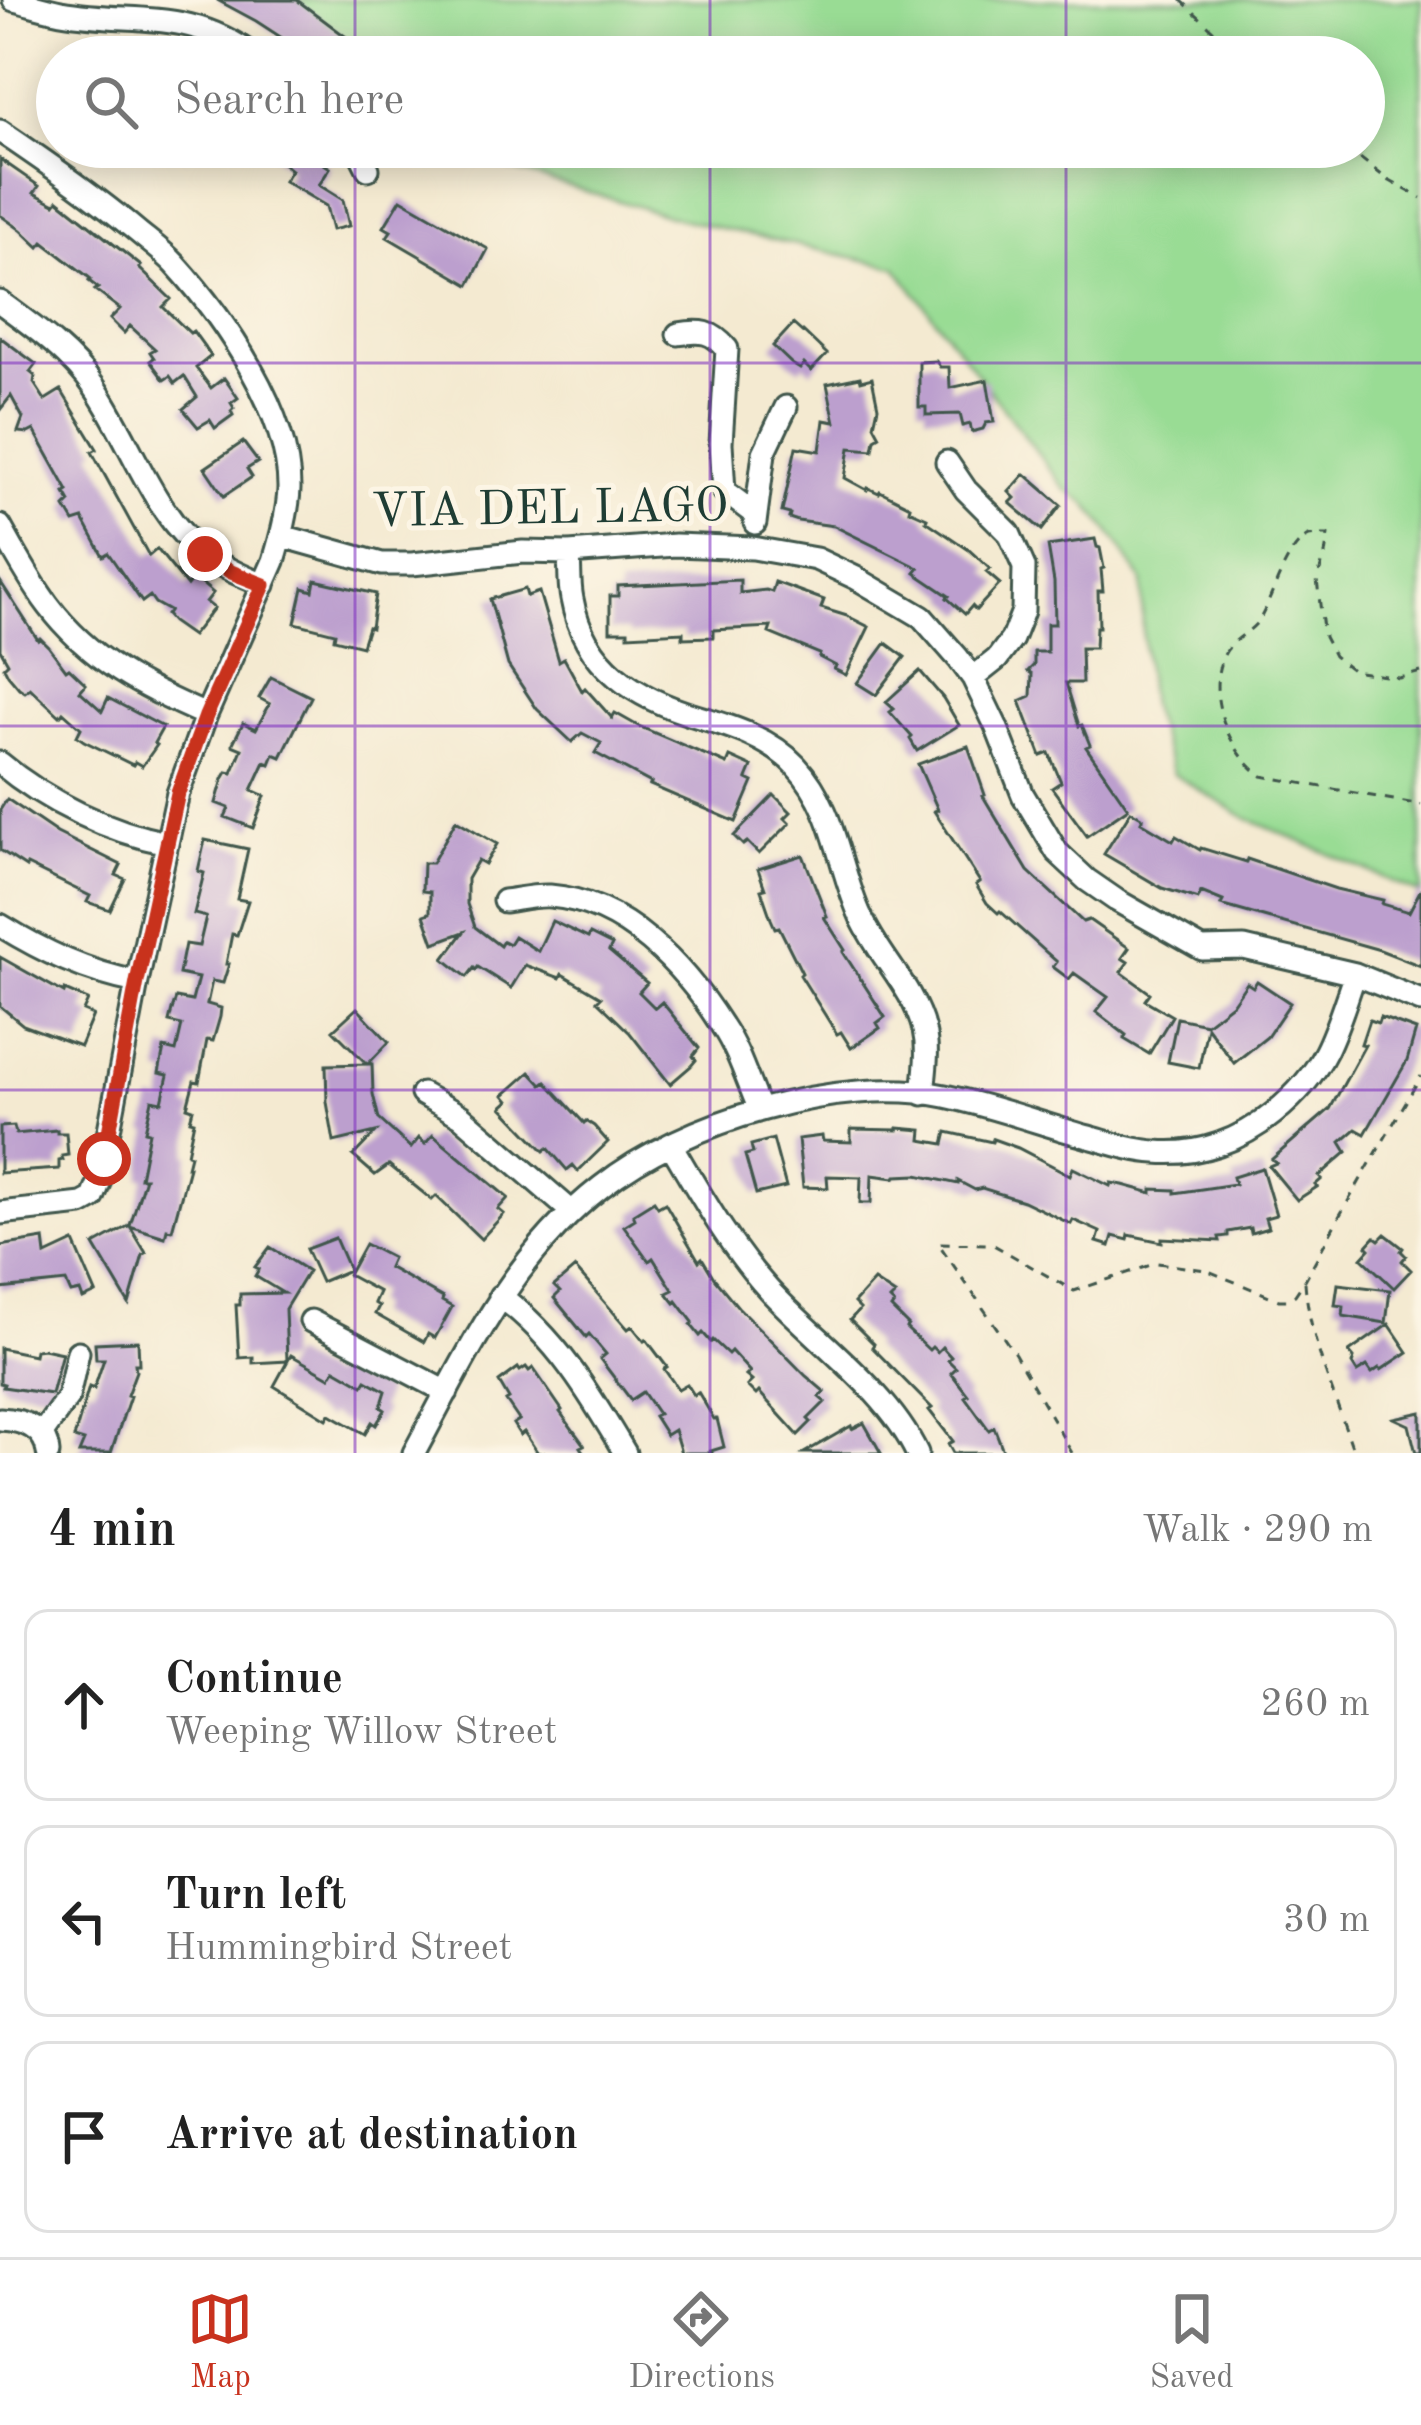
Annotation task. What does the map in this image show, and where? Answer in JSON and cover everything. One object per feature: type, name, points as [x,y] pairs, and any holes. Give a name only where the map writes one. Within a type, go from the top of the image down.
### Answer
[{"type":"street","points":[[14,0],[63,12],[165,19],[219,36]]},
{"type":"street","points":[[0,131],[36,156]]},
{"type":"street","points":[[0,1213],[82,1204],[93,1198],[99,1183],[178,793],[282,536],[289,488],[272,408],[229,334],[174,262],[54,168]]},
{"type":"street","points":[[0,302],[79,367],[184,536],[231,572],[264,585]]},
{"type":"street","points":[[678,334],[716,335],[727,349],[721,443],[724,491],[756,515]]},
{"type":"street","points":[[753,548],[764,454],[786,407]]},
{"type":"street","points":[[946,462],[966,490],[1009,533],[1024,567],[1023,611],[1012,640],[973,678]]},
{"type":"street","points":[[0,526],[48,606],[92,651],[150,691],[206,716]]},
{"type":"street","name":"VIA DEL LAGO","points":[[282,536],[382,563],[412,565],[524,552],[675,545],[753,548],[816,559],[922,617],[973,678],[1023,795],[1057,852],[1087,880],[1202,949],[1244,948],[1355,974],[1421,1001]]},
{"type":"street","points":[[569,553],[572,600],[584,636],[610,674],[676,711],[746,730],[796,765],[829,815],[861,919],[917,1010],[925,1033],[922,1094]]},
{"type":"street","points":[[0,763],[79,814],[111,829],[166,843]]},
{"type":"street","points":[[504,901],[548,896],[583,903],[638,931],[680,969],[724,1028],[760,1111]]},
{"type":"street","points":[[0,925],[53,956],[137,982]]},
{"type":"street","points":[[414,1453],[500,1295],[539,1246],[602,1185],[671,1144],[733,1117],[849,1093],[944,1096],[1157,1153],[1225,1143],[1255,1129],[1306,1083],[1326,1051],[1355,974]]},
{"type":"street","points":[[422,1094],[461,1116],[572,1212]]},
{"type":"street","points":[[671,1144],[719,1226],[767,1288],[877,1397],[917,1453]]},
{"type":"street","points":[[500,1295],[561,1353],[625,1453]]},
{"type":"street","points":[[311,1321],[447,1392]]},
{"type":"street","points":[[0,1419],[21,1421],[45,1444],[68,1397],[78,1352]]},
{"type":"path","points":[[1181,0],[1220,36]]},
{"type":"path","points":[[1373,168],[1421,199]]},
{"type":"path","points":[[1421,672],[1399,678],[1353,671],[1334,656],[1324,637],[1317,580],[1328,535],[1310,536],[1294,547],[1257,623],[1228,649],[1217,675],[1220,718],[1247,766],[1262,776],[1421,805]]},
{"type":"path","points":[[1072,1453],[1015,1354],[938,1243],[992,1244],[1074,1291],[1157,1263],[1206,1270],[1287,1300],[1305,1280],[1421,1076]]},
{"type":"path","points":[[1305,1280],[1315,1340],[1354,1453]]},
{"type":"green space","points":[[283,0],[1421,0],[1421,894],[1246,818],[1173,774],[1150,707],[1142,581],[1115,539],[1086,503],[1065,489],[896,267],[680,219],[507,168],[1385,168],[1385,36],[331,36]]},
{"type":"building","points":[[217,0],[297,0],[345,36],[279,36]]},
{"type":"building","points":[[0,159],[39,186],[34,193],[55,204],[58,200],[141,266],[171,299],[163,307],[193,331],[211,356],[196,368],[211,388],[224,378],[238,398],[231,403],[233,415],[215,428],[210,420],[198,427],[183,409],[197,397],[184,376],[175,383],[170,376],[164,380],[150,361],[155,349],[130,326],[124,333],[110,319],[120,309],[95,290],[91,279],[43,242],[39,247],[0,215]]},
{"type":"building","points":[[330,168],[319,185],[343,200],[349,226],[332,230],[326,206],[284,181],[291,170]]},
{"type":"building","points":[[401,199],[488,249],[469,285],[387,237],[391,231],[384,227]]},
{"type":"building","points":[[793,324],[827,354],[811,371],[804,364],[800,369],[792,364],[773,346]]},
{"type":"building","points":[[0,337],[36,364],[30,372],[45,400],[61,390],[97,449],[92,452],[149,556],[157,549],[187,586],[194,577],[213,593],[206,602],[214,608],[192,636],[172,622],[166,615],[169,611],[150,596],[142,602],[108,553],[103,556],[83,519],[74,522],[65,507],[70,502],[68,491],[34,430],[18,432],[23,418],[11,396],[0,410]]},
{"type":"building","points":[[936,361],[940,367],[949,367],[950,388],[987,380],[994,422],[972,432],[970,424],[963,426],[960,414],[926,415],[926,407],[919,407],[919,362]]},
{"type":"building","points":[[860,377],[861,381],[872,378],[878,407],[874,425],[880,436],[873,450],[850,448],[845,478],[910,506],[909,510],[927,518],[990,569],[986,572],[1000,584],[976,610],[972,606],[965,614],[949,596],[915,573],[919,568],[834,526],[798,521],[782,512],[796,447],[820,451],[824,420],[835,422],[827,384]]},
{"type":"building","points":[[243,442],[258,462],[247,469],[252,477],[224,496],[205,468]]},
{"type":"building","points":[[1025,474],[1061,505],[1042,530],[1010,503],[1015,498],[1009,492]]},
{"type":"building","points":[[1095,539],[1104,568],[1095,648],[1081,648],[1082,683],[1066,683],[1090,745],[1086,747],[1128,808],[1087,836],[1052,788],[1061,782],[1049,753],[1041,756],[1020,701],[1031,696],[1032,674],[1028,671],[1034,665],[1034,652],[1047,652],[1047,624],[1055,624],[1048,546]]},
{"type":"building","points":[[315,580],[376,594],[371,628],[362,646],[295,623],[303,588],[313,591]]},
{"type":"building","points":[[740,580],[740,593],[772,592],[775,582],[824,600],[821,608],[869,627],[846,675],[820,654],[769,633],[771,627],[713,630],[713,637],[683,638],[683,632],[628,635],[628,631],[610,631],[610,596],[618,596],[618,586]]},
{"type":"building","points":[[0,581],[38,640],[86,684],[80,691],[102,711],[108,698],[163,727],[142,766],[84,741],[77,736],[81,728],[63,712],[60,716],[8,675],[0,649]]},
{"type":"building","points":[[525,589],[527,596],[539,592],[559,661],[564,658],[582,691],[585,688],[612,718],[615,713],[727,764],[730,757],[752,767],[747,779],[753,782],[736,822],[650,785],[595,753],[601,743],[582,733],[572,742],[537,709],[508,665],[490,599]]},
{"type":"building","points":[[886,643],[905,657],[876,695],[857,683]]},
{"type":"building","points":[[920,671],[959,725],[917,751],[886,702]]},
{"type":"building","points":[[271,677],[311,697],[281,757],[274,754],[270,764],[265,762],[252,790],[265,796],[253,828],[225,817],[229,808],[216,803],[223,779],[227,772],[232,773],[242,749],[232,745],[243,723],[256,729],[270,704],[259,698]]},
{"type":"building","points":[[968,746],[983,796],[1028,871],[1083,922],[1089,920],[1129,948],[1121,972],[1150,993],[1145,1000],[1172,1016],[1149,1054],[1124,1039],[1126,1035],[1096,1012],[1108,997],[1074,973],[1069,979],[1053,967],[1057,962],[987,903],[976,885],[980,882],[934,811],[938,810],[918,764]]},
{"type":"building","points":[[774,795],[791,812],[785,818],[790,823],[759,854],[734,836]]},
{"type":"building","points":[[7,799],[57,833],[121,865],[116,875],[125,879],[110,910],[87,902],[90,896],[0,850],[0,810]]},
{"type":"building","points":[[1131,811],[1173,841],[1176,836],[1200,850],[1247,859],[1409,912],[1421,889],[1421,966],[1221,905],[1223,901],[1201,892],[1198,899],[1162,888],[1104,854]]},
{"type":"building","points":[[456,820],[497,844],[485,864],[478,860],[467,879],[467,904],[475,927],[500,946],[503,941],[509,944],[514,936],[538,951],[552,921],[612,945],[609,951],[647,983],[639,992],[655,1008],[662,1002],[699,1048],[691,1066],[670,1084],[630,1033],[597,1001],[601,997],[562,974],[560,978],[525,965],[511,988],[478,967],[467,977],[444,959],[464,932],[434,943],[424,915],[430,913],[430,892],[422,891],[423,863],[432,863]]},
{"type":"building","points":[[205,840],[248,849],[237,899],[248,901],[237,935],[232,934],[223,983],[212,981],[207,1004],[221,1008],[220,1017],[213,1041],[207,1040],[199,1082],[194,1081],[187,1107],[193,1109],[190,1120],[194,1121],[189,1167],[172,1230],[167,1229],[165,1237],[130,1226],[146,1253],[129,1304],[94,1245],[130,1225],[145,1178],[140,1178],[149,1132],[145,1131],[152,1100],[162,1102],[168,1075],[159,1073],[164,1048],[176,1051],[182,1025],[169,1022],[172,1010],[176,998],[192,1001],[198,978],[179,974],[185,944],[199,946],[206,917],[194,914],[204,873],[198,871]]},
{"type":"building","points":[[803,855],[824,917],[885,1017],[877,1023],[880,1028],[851,1048],[800,975],[761,890],[765,889],[758,869]]},
{"type":"building","points":[[0,957],[64,993],[88,1000],[83,1011],[93,1015],[80,1046],[23,1025],[0,1006]]},
{"type":"building","points":[[1257,981],[1290,1003],[1267,1037],[1234,1063],[1207,1027],[1199,1068],[1168,1062],[1177,1018],[1206,1024],[1233,1003],[1247,983],[1253,987]]},
{"type":"building","points":[[357,1008],[389,1042],[368,1064],[372,1064],[379,1119],[411,1148],[419,1138],[425,1144],[433,1135],[508,1198],[498,1209],[504,1214],[481,1239],[436,1196],[432,1200],[389,1165],[375,1175],[353,1156],[376,1132],[334,1142],[326,1065],[367,1064],[333,1030]]},
{"type":"building","points":[[1380,1017],[1416,1030],[1407,1061],[1365,1134],[1356,1129],[1341,1142],[1347,1152],[1319,1176],[1317,1187],[1297,1200],[1269,1166],[1276,1163],[1272,1159],[1330,1109],[1365,1045],[1361,1044],[1369,1020],[1378,1023]]},
{"type":"building","points":[[530,1072],[608,1142],[578,1171],[573,1165],[567,1170],[548,1148],[544,1151],[502,1107],[509,1101],[504,1095]]},
{"type":"building","points":[[14,1126],[16,1134],[66,1133],[68,1155],[62,1156],[59,1169],[0,1173],[0,1127]]},
{"type":"building","points":[[851,1129],[922,1130],[921,1140],[944,1144],[947,1132],[993,1139],[1070,1175],[1073,1168],[1110,1186],[1152,1193],[1152,1189],[1175,1193],[1235,1184],[1233,1177],[1262,1168],[1276,1215],[1265,1218],[1268,1228],[1228,1232],[1220,1241],[1162,1238],[1162,1242],[1129,1235],[1128,1240],[1113,1236],[1110,1246],[1097,1242],[1100,1232],[1073,1220],[1071,1224],[1023,1201],[975,1190],[958,1181],[872,1175],[871,1203],[860,1203],[861,1177],[827,1176],[828,1188],[803,1187],[798,1139],[822,1136],[823,1141],[851,1142]]},
{"type":"building","points":[[773,1139],[786,1187],[756,1194],[745,1155],[753,1153],[751,1145]]},
{"type":"building","points":[[654,1201],[658,1207],[665,1203],[699,1261],[702,1258],[738,1307],[825,1392],[819,1397],[825,1402],[798,1435],[759,1392],[756,1395],[747,1386],[752,1381],[746,1376],[750,1372],[731,1351],[728,1354],[703,1333],[700,1336],[667,1293],[673,1290],[653,1258],[649,1261],[624,1226]]},
{"type":"building","points":[[1385,1234],[1403,1248],[1406,1256],[1402,1261],[1411,1270],[1394,1288],[1362,1258],[1375,1237],[1379,1240]]},
{"type":"building","points":[[335,1238],[349,1270],[321,1282],[306,1249]]},
{"type":"building","points":[[44,1239],[46,1255],[74,1242],[96,1293],[83,1299],[80,1291],[71,1293],[66,1282],[0,1289],[0,1246]]},
{"type":"building","points":[[365,1244],[392,1258],[388,1267],[452,1307],[435,1338],[428,1334],[424,1342],[375,1314],[379,1292],[348,1275]]},
{"type":"building","points":[[270,1247],[308,1271],[285,1309],[287,1361],[253,1363],[253,1357],[239,1358],[236,1305],[240,1305],[240,1294],[283,1293],[255,1276],[259,1269],[255,1267]]},
{"type":"building","points":[[575,1268],[628,1329],[632,1326],[646,1339],[678,1389],[687,1384],[694,1395],[698,1392],[717,1419],[724,1447],[712,1453],[681,1453],[674,1430],[666,1435],[643,1392],[631,1400],[600,1359],[606,1354],[554,1298],[560,1292],[554,1286]]},
{"type":"building","points":[[874,1281],[895,1295],[891,1308],[906,1328],[929,1350],[932,1347],[937,1352],[942,1347],[951,1357],[948,1360],[956,1368],[951,1373],[989,1430],[994,1427],[1004,1453],[953,1453],[948,1444],[953,1441],[929,1410],[932,1408],[850,1320],[860,1309],[854,1303]]},
{"type":"building","points":[[1338,1284],[1390,1290],[1386,1323],[1343,1316],[1344,1306],[1335,1305]]},
{"type":"building","points":[[1389,1324],[1408,1352],[1381,1370],[1372,1373],[1367,1366],[1357,1372],[1349,1352]]},
{"type":"building","points":[[138,1341],[139,1364],[135,1364],[111,1453],[79,1453],[84,1441],[74,1438],[89,1387],[94,1389],[104,1359],[96,1359],[95,1343]]},
{"type":"building","points":[[0,1348],[34,1355],[35,1350],[43,1349],[62,1353],[51,1394],[3,1387]]},
{"type":"building","points":[[291,1355],[330,1377],[335,1369],[363,1385],[366,1380],[386,1391],[381,1407],[385,1410],[376,1425],[372,1422],[365,1434],[330,1414],[327,1419],[274,1386]]},
{"type":"building","points":[[533,1368],[562,1410],[584,1445],[580,1447],[584,1453],[538,1453],[524,1432],[520,1435],[513,1424],[519,1420],[499,1382]]},
{"type":"building","points":[[1421,1412],[1421,1453],[1416,1453],[1409,1425],[1394,1418]]},
{"type":"building","points":[[864,1423],[881,1453],[804,1453],[851,1426]]},
{"type":"route","points":[[104,1159],[178,793],[264,585],[231,572],[205,554]]}]
